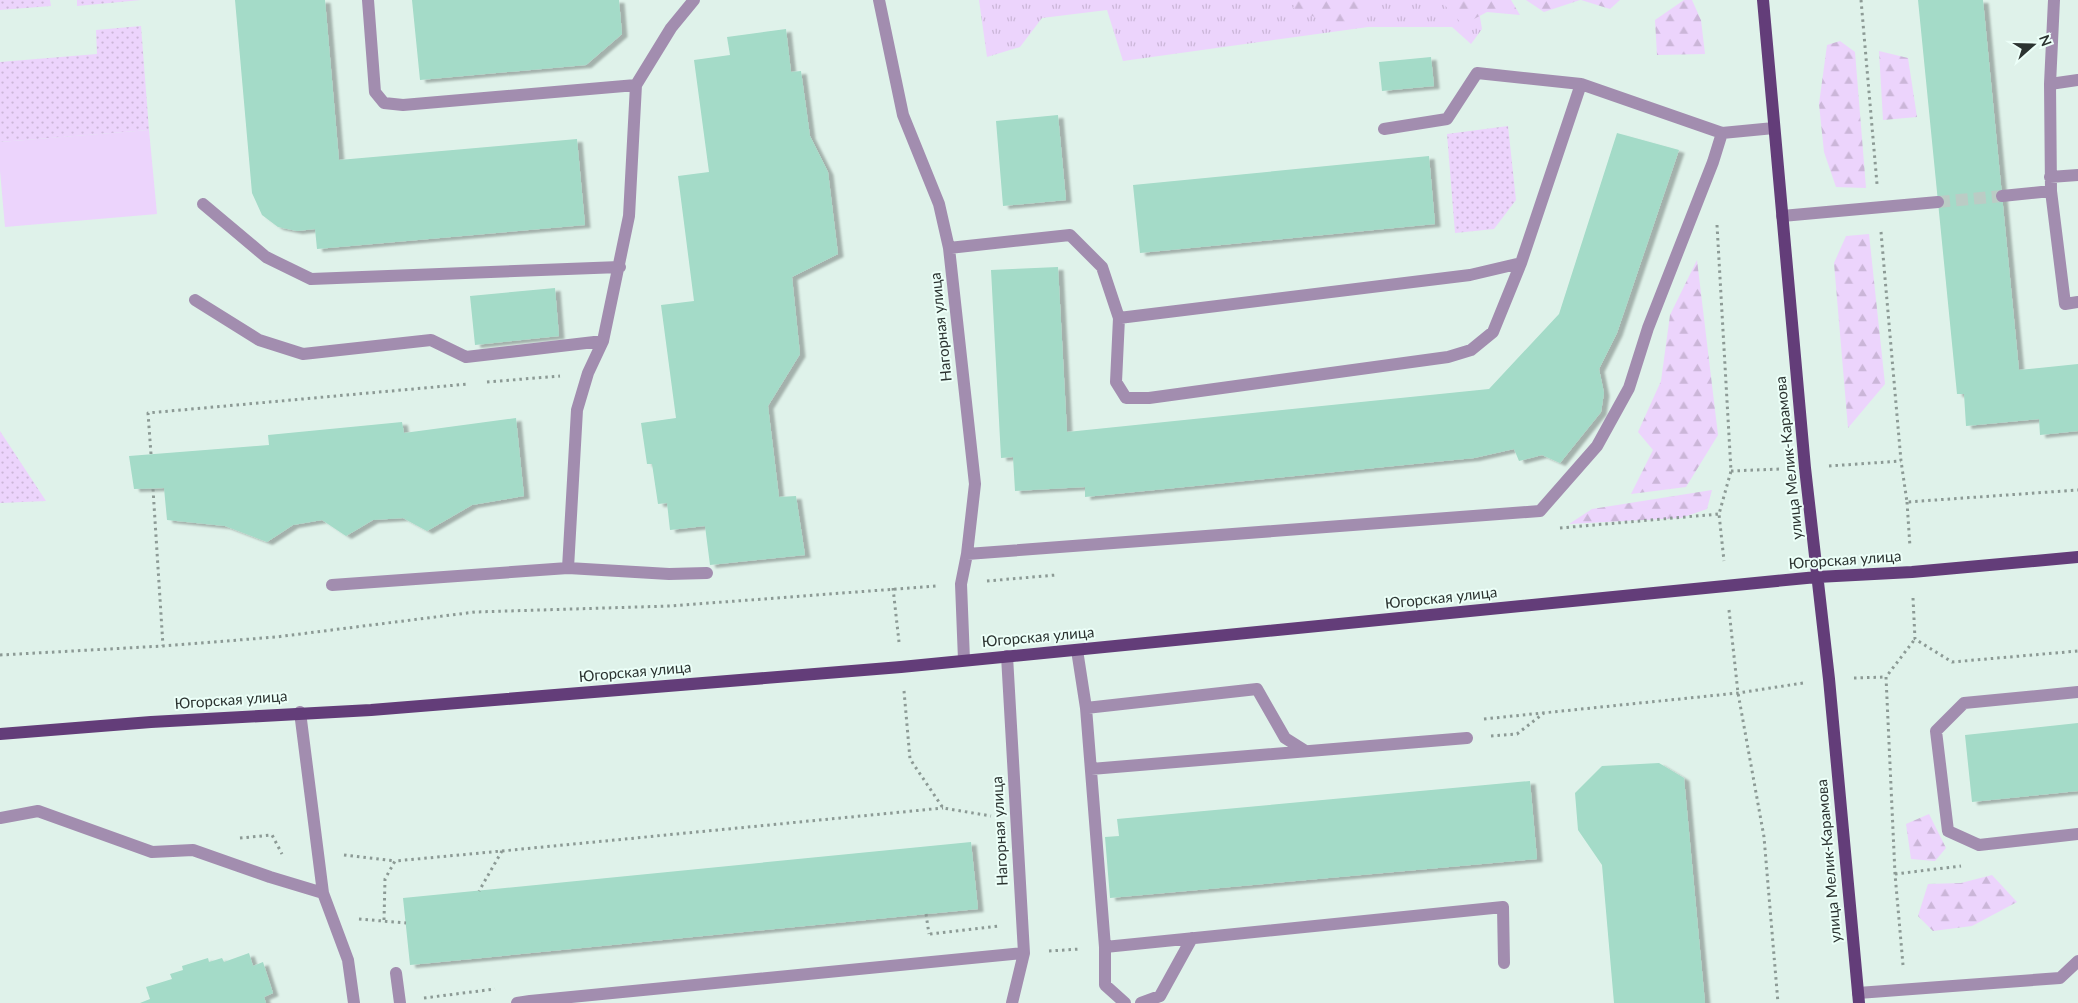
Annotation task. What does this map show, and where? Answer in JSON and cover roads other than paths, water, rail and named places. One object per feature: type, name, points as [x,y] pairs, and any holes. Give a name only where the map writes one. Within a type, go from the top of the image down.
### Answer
[{"type":"main road","name":"улица Мелик-Карамова","points":[[1763,0],[1782,216],[1817,578],[1829,679],[1858,998]]},
{"type":"main road","name":"Югорская улица","points":[[0,734],[300,712],[372,710],[901,666],[1817,578],[1912,572],[2078,557]]},
{"type":"street","points":[[368,0],[375,92],[384,103],[403,104],[636,85]]},
{"type":"street","points":[[568,568],[577,410],[588,373],[603,340],[630,216],[636,85],[671,28],[694,0]]},
{"type":"street","name":"Нагорная улица","points":[[879,0],[902,115],[939,204],[949,248],[975,484],[967,554],[961,584],[964,660]]},
{"type":"street","points":[[2054,0],[2050,84],[2051,191],[2064,304],[2078,302]]},
{"type":"street","points":[[1384,129],[1447,119],[1477,73],[1581,84],[1722,133],[1774,128]]},
{"type":"street","points":[[2050,84],[2078,80]]},
{"type":"street","points":[[949,248],[1070,235],[1102,267],[1119,318],[1116,382],[1126,398],[1149,398],[1448,358],[1471,350],[1493,332],[1521,263],[1581,84]]},
{"type":"street","points":[[967,554],[1540,511],[1597,446],[1629,388],[1648,328],[1710,170],[1722,133]]},
{"type":"street","points":[[2050,178],[2078,175]]},
{"type":"street","points":[[2002,196],[2051,191]]},
{"type":"street","points":[[1782,216],[1938,202]]},
{"type":"street","points":[[204,204],[266,257],[310,279],[620,267]]},
{"type":"street","points":[[1119,318],[1470,275],[1521,263]]},
{"type":"street","points":[[196,300],[259,340],[303,354],[431,340],[466,357],[603,340]]},
{"type":"street","points":[[332,585],[568,568],[669,574],[707,573]]},
{"type":"street","points":[[1077,650],[1086,708],[1105,947],[1105,985],[1126,1003]]},
{"type":"street","name":"Нагорная улица","points":[[1007,656],[1024,953],[1012,1003]]},
{"type":"street","points":[[1086,708],[1257,689],[1285,738],[1304,750]]},
{"type":"street","points":[[2078,692],[1964,703],[1936,731],[1948,831],[1979,846],[2078,834]]},
{"type":"street","points":[[300,712],[323,893],[348,960],[354,1003]]},
{"type":"street","points":[[1091,769],[1467,738]]},
{"type":"street","points":[[0,818],[38,811],[152,852],[193,850],[323,893]]},
{"type":"street","points":[[1105,947],[1502,907],[1504,963]]},
{"type":"street","points":[[1141,1003],[1160,996],[1192,938]]},
{"type":"street","points":[[516,1003],[1024,953]]},
{"type":"street","points":[[1858,998],[1905,990],[2060,978],[2078,961]]},
{"type":"street","points":[[396,973],[400,1003]]},
{"type":"tunnel","points":[[1938,202],[2002,196]]}]
